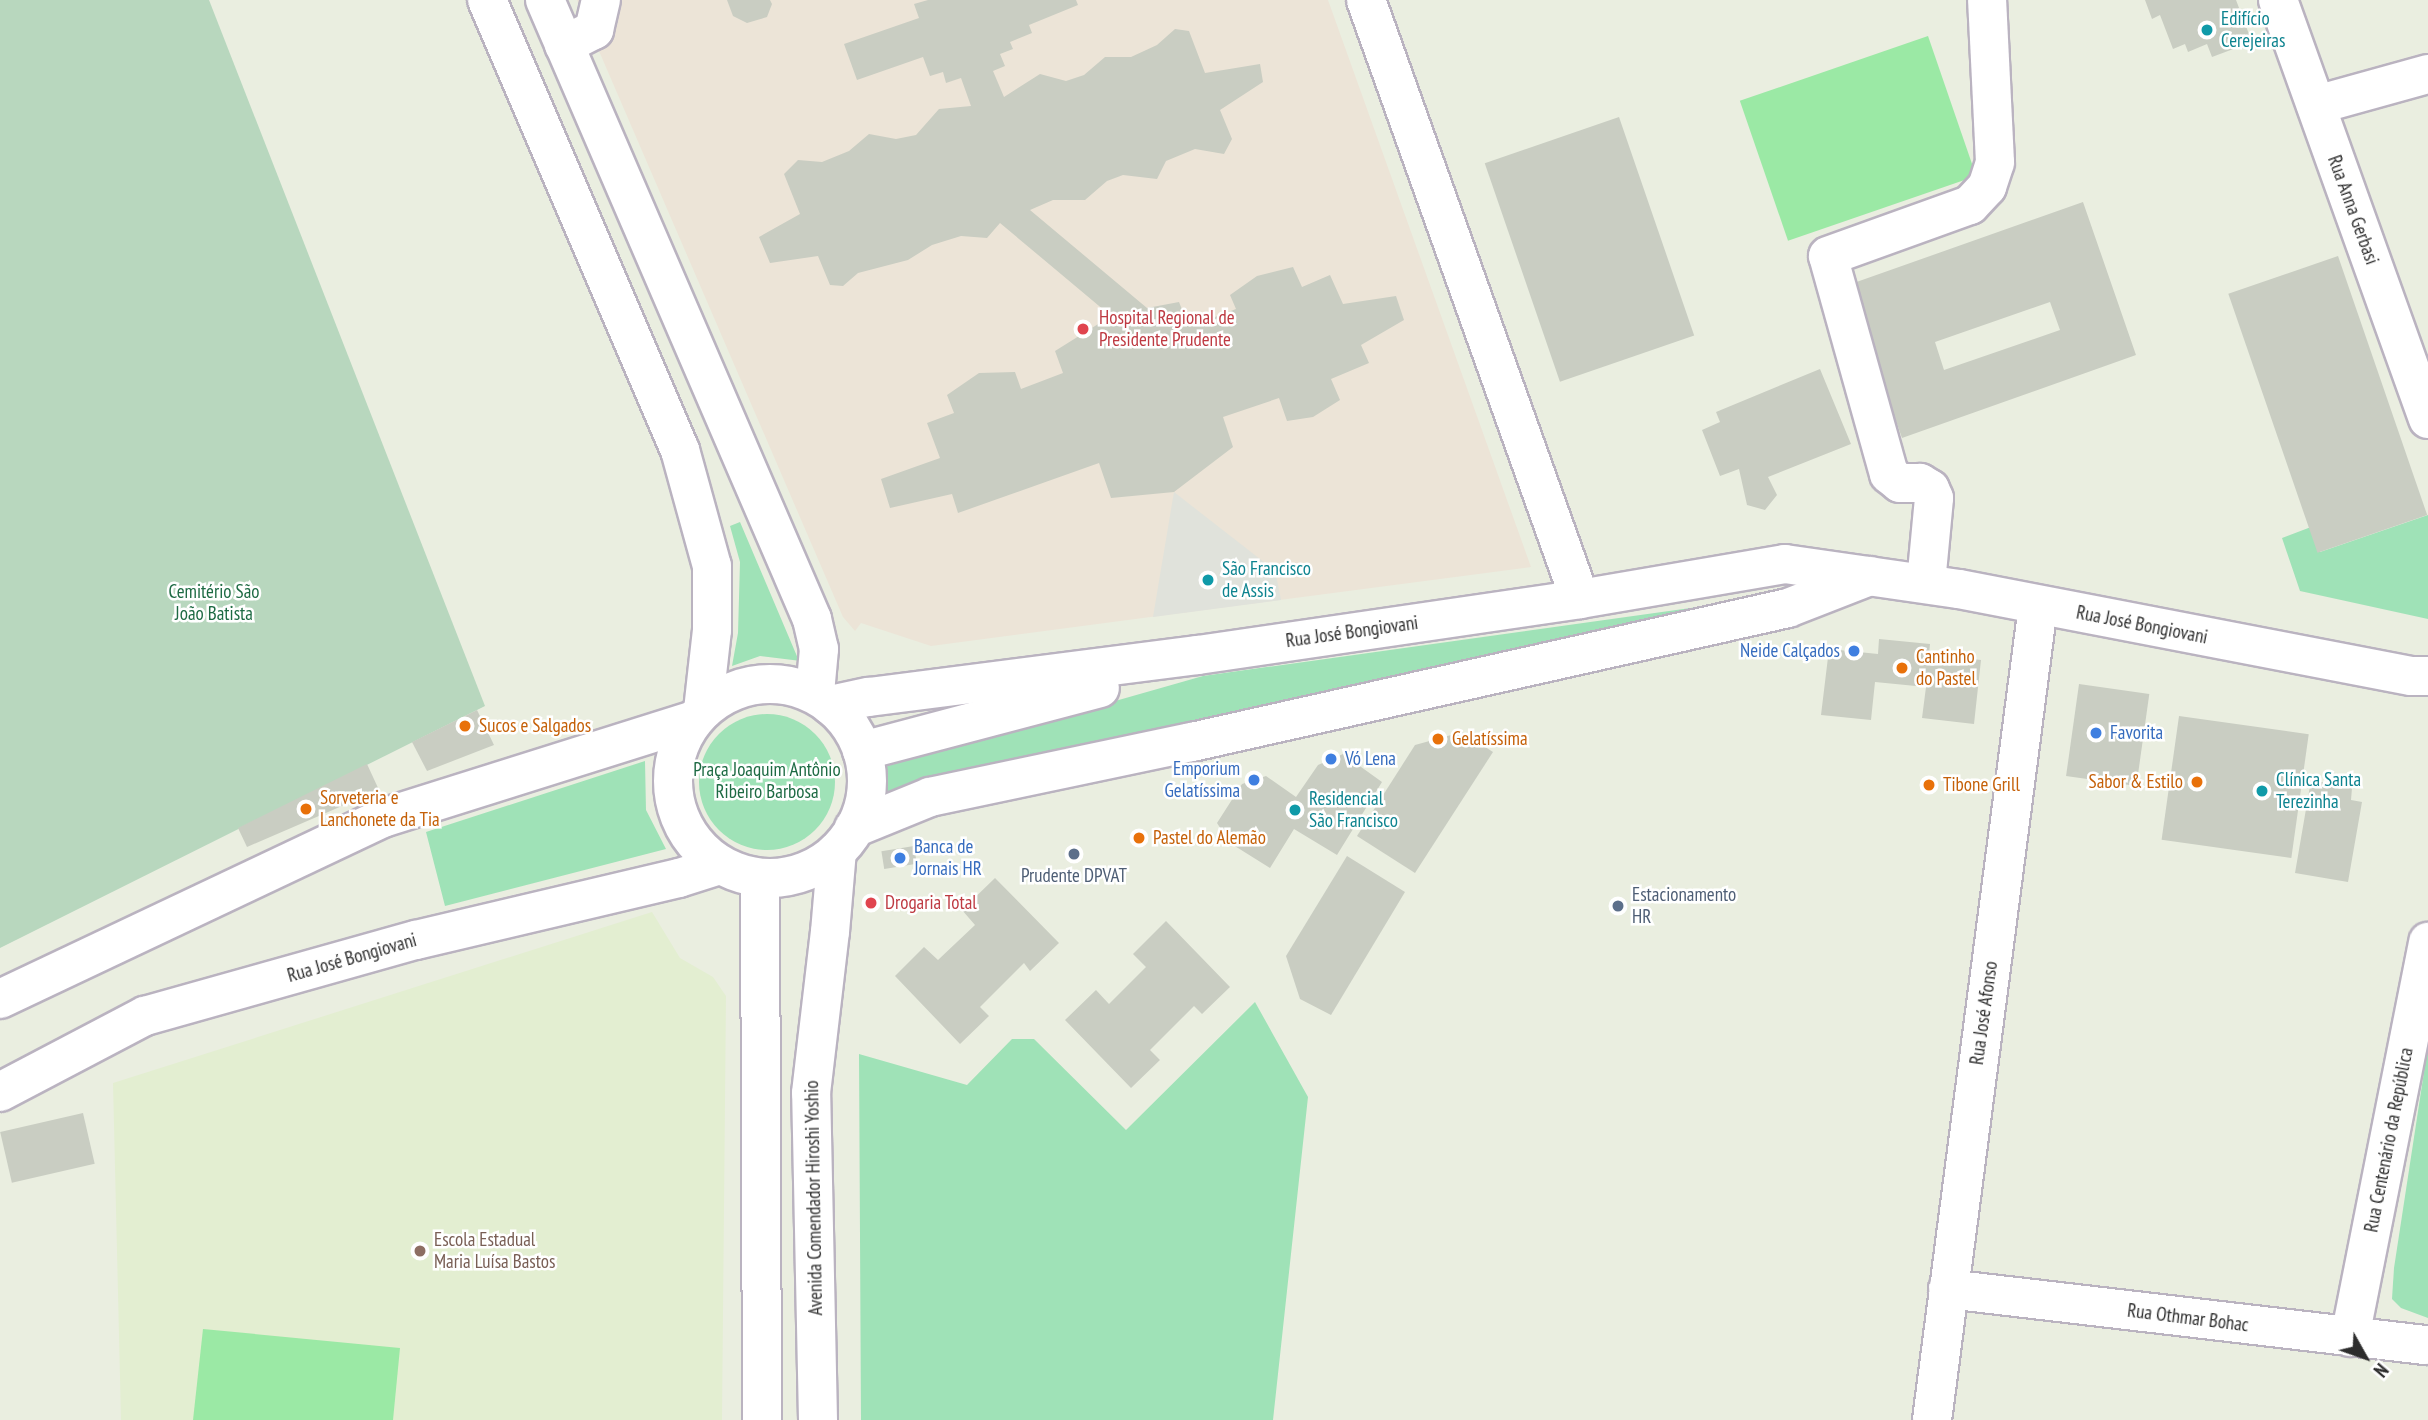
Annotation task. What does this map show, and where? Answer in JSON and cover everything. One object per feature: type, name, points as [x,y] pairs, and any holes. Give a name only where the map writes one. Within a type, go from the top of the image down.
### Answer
[{"type":"street","points":[[0,999],[383,818],[699,715],[729,693],[758,684],[789,686],[823,699],[852,729],[862,751],[867,776],[864,803],[845,839],[814,868],[787,877],[760,878],[720,865],[698,848],[682,825],[674,799],[673,771],[680,744],[699,715],[712,630],[712,566],[680,450],[487,0]]},
{"type":"street","points":[[545,0],[813,619],[819,649],[823,699]]},
{"type":"street","points":[[564,45],[594,30],[601,0]]},
{"type":"street","points":[[1366,0],[1580,599]]},
{"type":"street","points":[[1926,583],[1934,498],[1930,489],[1920,483],[1900,483],[1889,474],[1828,256],[1970,205],[1987,187],[1995,162],[1987,0]]},
{"type":"street","name":"Rua Anna Gerbasi","points":[[2278,0],[2428,419]]},
{"type":"street","points":[[2316,105],[2428,74]]},
{"type":"street","points":[[541,125],[589,104]]},
{"type":"street","name":"Rua José Bongiovani","points":[[823,699],[869,697],[1198,654],[1580,599],[1785,564],[1926,583],[2422,679]]},
{"type":"street","name":"Rua José Bongiovani","points":[[845,839],[930,797],[1192,743],[1788,608],[1873,575]]},
{"type":"street","name":"Rua José Afonso","points":[[1932,1420],[2038,606]]},
{"type":"street","points":[[862,751],[1115,684],[1198,654]]},
{"type":"street","name":"Avenida Comendador Hiroshi Yoshio","points":[[818,1420],[810,1093],[845,839]]},
{"type":"street","name":"Rua José Bongiovani","points":[[0,1092],[145,1016],[416,940],[679,878],[720,865]]},
{"type":"street","points":[[760,878],[762,1420]]},
{"type":"street","name":"Rua Centenário da República","points":[[2350,1337],[2428,942]]},
{"type":"street","name":"Rua Othmar Bohac","points":[[1948,1289],[2428,1345]]},
{"type":"shaded area","name":"Hospital Regional de Presidente Prudente","points":[[577,0],[1328,0],[1531,567],[931,646],[861,623],[855,631],[843,617]]},
{"type":"shaded area","points":[[1174,492],[1269,566],[1276,575],[1281,600],[1153,617]]},
{"type":"shaded area","name":"Escola Estadual Maria Luísa Bastos","points":[[652,912],[680,958],[713,977],[726,996],[722,1420],[121,1420],[113,1083]]},
{"type":"green space","name":"Cemitério São João Batista","points":[[0,0],[209,0],[485,706],[0,948]]},
{"type":"green space","points":[[1928,36],[1976,176],[1788,241],[1740,101]]},
{"type":"green space","points":[[2428,515],[2428,619],[2300,591],[2282,538],[2311,527],[2320,552]]},
{"type":"green space","points":[[740,522],[799,661],[760,656],[732,666],[738,633],[740,562],[730,526]]},
{"type":"green space","points":[[1783,595],[927,777],[883,798],[887,779],[884,767],[1203,676]]},
{"type":"green space","name":"Praça Joaquim Antônio Ribeiro Barbosa","points":[[767,714],[793,719],[815,734],[830,756],[835,782],[830,808],[815,830],[793,845],[767,850],[741,845],[719,830],[704,808],[699,782],[704,756],[719,734],[741,719]]},
{"type":"green space","points":[[645,761],[646,810],[666,849],[445,906],[426,832]]},
{"type":"green space","points":[[1255,1002],[1308,1097],[1273,1420],[861,1420],[859,1054],[967,1085],[1012,1039],[1034,1039],[1126,1130]]},
{"type":"green space","points":[[2428,1046],[2428,1318],[2401,1308],[2392,1299],[2394,1268]]},
{"type":"green space","points":[[203,1329],[400,1348],[393,1420],[193,1420]]},
{"type":"building","points":[[727,0],[770,0],[772,4],[767,17],[747,23],[733,16]]},
{"type":"building","points":[[928,0],[1076,0],[1078,5],[1029,25],[1032,33],[1010,42],[1013,49],[1000,54],[1005,66],[993,71],[1004,97],[1040,74],[1066,81],[1084,75],[1105,57],[1131,57],[1157,45],[1175,29],[1189,31],[1205,73],[1260,64],[1263,82],[1220,110],[1232,139],[1224,154],[1195,149],[1166,161],[1157,179],[1123,175],[1107,181],[1085,200],[1053,200],[1030,210],[1147,308],[1179,302],[1189,327],[1236,309],[1230,295],[1257,276],[1293,267],[1302,287],[1330,275],[1343,304],[1396,296],[1404,320],[1361,345],[1369,363],[1331,379],[1340,400],[1313,417],[1287,421],[1279,398],[1223,417],[1233,447],[1174,492],[1111,498],[1099,463],[958,513],[952,494],[890,508],[881,479],[940,458],[927,423],[954,413],[947,395],[979,373],[1015,372],[1021,389],[1063,373],[1055,351],[1111,316],[1000,223],[987,238],[961,236],[932,245],[908,260],[858,273],[843,286],[830,285],[818,256],[770,263],[759,237],[800,214],[784,174],[798,160],[822,162],[849,151],[869,134],[896,139],[916,135],[939,109],[971,106],[961,78],[946,83],[943,72],[930,76],[923,57],[857,80],[844,44],[919,18],[914,4]]},
{"type":"building","name":"Edifício Cerejeiras","points":[[2145,0],[2236,0],[2252,42],[2212,57],[2207,44],[2188,52],[2185,44],[2173,49],[2160,15],[2152,19]]},
{"type":"building","points":[[1619,117],[1694,335],[1560,382],[1485,163]]},
{"type":"building","points":[[2083,202],[2136,355],[1902,438],[1848,285]],"holes":[[[2050,302],[2060,330],[1944,370],[1935,342]]]},
{"type":"building","points":[[2338,256],[2427,515],[2318,553],[2228,294]]},
{"type":"building","points":[[1820,369],[1851,444],[1768,477],[1777,495],[1765,510],[1747,505],[1739,469],[1720,476],[1702,430],[1720,422],[1716,412]]},
{"type":"building","points":[[1879,639],[1930,644],[1929,654],[1981,660],[1974,724],[1922,718],[1926,687],[1875,682],[1871,720],[1821,715],[1829,649],[1878,654]]},
{"type":"building","points":[[2079,684],[2149,694],[2136,786],[2066,776]]},
{"type":"building","name":"Sucos e Salgados","points":[[477,710],[494,745],[427,771],[412,742]]},
{"type":"building","points":[[2179,716],[2309,734],[2291,858],[2162,840]]},
{"type":"building","name":"Residencial São Francisco","points":[[1462,732],[1493,752],[1415,873],[1357,836],[1415,745]]},
{"type":"building","name":"Residencial São Francisco","points":[[1343,754],[1382,782],[1337,855],[1294,829],[1270,868],[1230,843],[1217,823],[1242,784],[1266,776],[1296,797],[1318,765]]},
{"type":"building","name":"Sorveteria e Lanchonete da Tia","points":[[367,764],[379,790],[247,847],[238,828]]},
{"type":"building","points":[[2311,780],[2352,788],[2351,800],[2362,802],[2348,882],[2295,873]]},
{"type":"building","name":"Banca de Jornais HR","points":[[914,846],[917,864],[884,869],[881,851]]},
{"type":"building","name":"Residencial São Francisco","points":[[1347,856],[1405,892],[1331,1015],[1300,999],[1286,956]]},
{"type":"building","points":[[995,878],[1059,943],[1030,971],[1024,963],[980,1007],[989,1016],[960,1044],[895,976],[924,947],[938,960],[975,925],[962,910]]},
{"type":"building","points":[[1166,921],[1230,987],[1202,1014],[1194,1006],[1150,1050],[1160,1060],[1131,1088],[1065,1020],[1096,990],[1109,1004],[1146,967],[1133,954]]},
{"type":"building","points":[[83,1113],[95,1164],[12,1183],[0,1132]]},
{"type":"place","name":"Edifício Cerejeiras","points":[[2207,30]]},
{"type":"place","name":"Hospital Regional de Presidente Prudente","points":[[1083,329]]},
{"type":"place","name":"São Francisco de Assis","points":[[1208,580]]},
{"type":"place","name":"Neide Calçados","points":[[1854,651]]},
{"type":"place","name":"Cantinho do Pastel","points":[[1902,668]]},
{"type":"place","name":"Sucos e Salgados","points":[[465,726]]},
{"type":"place","name":"Favorita","points":[[2096,733]]},
{"type":"place","name":"Gelatíssima","points":[[1438,739]]},
{"type":"place","name":"Vó Lena","points":[[1331,759]]},
{"type":"place","name":"Emporium Gelatíssima","points":[[1254,780]]},
{"type":"place","name":"Sabor & Estilo","points":[[2197,782]]},
{"type":"place","name":"Tibone Grill","points":[[1929,785]]},
{"type":"place","name":"Clínica Santa Terezinha","points":[[2262,791]]},
{"type":"place","name":"Sorveteria e Lanchonete da Tia","points":[[306,809]]},
{"type":"place","name":"Residencial São Francisco","points":[[1295,810]]},
{"type":"place","name":"Pastel do Alemão","points":[[1139,838]]},
{"type":"place","name":"Prudente DPVAT","points":[[1074,854]]},
{"type":"place","name":"Banca de Jornais HR","points":[[900,858]]},
{"type":"place","name":"Drogaria Total","points":[[871,903]]},
{"type":"place","name":"Estacionamento HR","points":[[1618,906]]},
{"type":"place","name":"Escola Estadual Maria Luísa Bastos","points":[[420,1251]]}]
